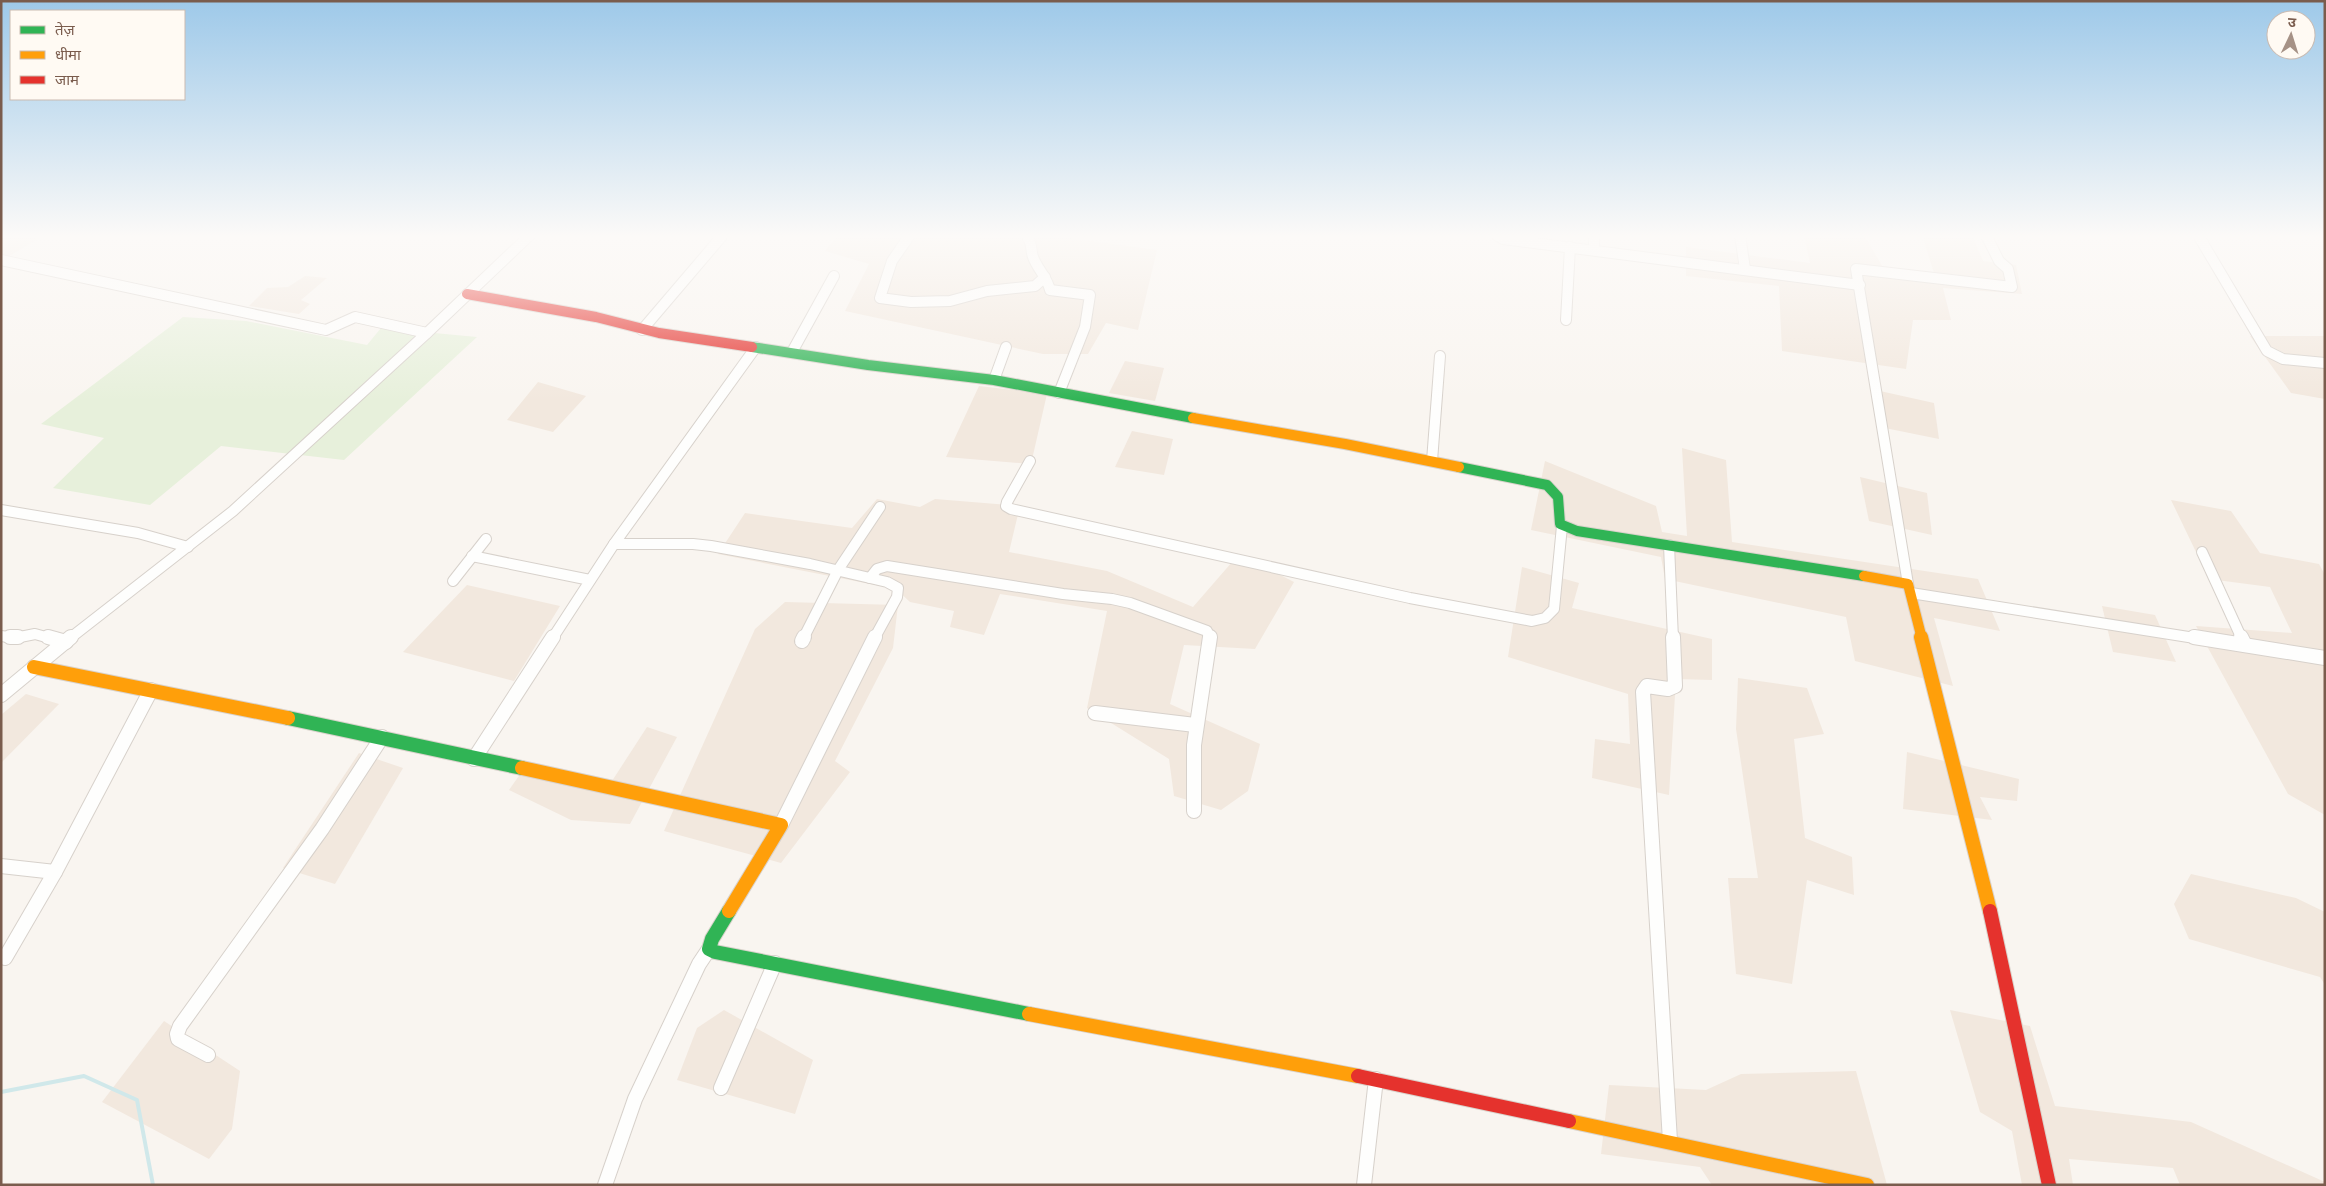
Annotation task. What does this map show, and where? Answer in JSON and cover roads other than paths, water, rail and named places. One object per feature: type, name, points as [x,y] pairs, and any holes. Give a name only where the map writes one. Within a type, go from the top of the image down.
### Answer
[{"type":"street","points":[[142,290],[326,330],[334,328],[347,318],[355,317],[427,333]]},
{"type":"street","points":[[1,695],[232,511],[472,290]]},
{"type":"street","points":[[642,330],[676,290]]},
{"type":"street","points":[[792,352],[826,290]]},
{"type":"street","points":[[881,290],[880,298],[911,302],[950,302],[994,290]]},
{"type":"street","points":[[1052,290],[1090,295],[1084,327],[1060,393]]},
{"type":"street","points":[[1566,320],[1568,290]]},
{"type":"street","points":[[1861,290],[1909,588],[1946,742],[1996,934],[2049,1185]]},
{"type":"street","points":[[2231,290],[2267,351],[2283,359],[2325,363]]},
{"type":"street","points":[[468,294],[596,316],[642,330],[868,365],[994,380],[1271,433],[1344,444],[1547,485],[1557,492],[1559,497],[1559,521],[1562,526],[1554,609],[1550,617],[1532,621],[1410,598],[1011,509],[1006,506],[1007,502],[1030,461]]},
{"type":"street","points":[[474,759],[614,544],[756,347]]},
{"type":"street","points":[[994,380],[1006,347]]},
{"type":"street","points":[[1432,461],[1440,356]]},
{"type":"street","points":[[802,642],[816,610],[838,570],[880,507]]},
{"type":"street","points":[[1,510],[138,533],[188,547]]},
{"type":"street","points":[[1562,526],[1577,531],[1845,572],[1909,588],[2325,658]]},
{"type":"street","points":[[453,581],[486,539]]},
{"type":"street","points":[[605,1185],[635,1099],[699,964],[709,949],[712,939],[729,909],[782,825],[827,736],[863,657],[899,592],[895,585],[870,578],[765,555],[693,544],[614,544]]},
{"type":"street","points":[[1669,545],[1675,686],[1668,689],[1647,686],[1643,692],[1670,1141]]},
{"type":"street","points":[[2202,552],[2215,584],[2245,645]]},
{"type":"street","points":[[472,556],[590,580]]},
{"type":"street","points":[[870,578],[877,569],[887,566],[1063,594],[1112,599],[1200,627],[1210,636],[1195,725],[1192,762],[1195,791],[1194,811]]},
{"type":"street","points":[[1,636],[15,638],[35,634],[66,642]]},
{"type":"street","points":[[34,667],[382,737],[474,759],[782,825]]},
{"type":"street","points":[[5,958],[55,872],[151,690]]},
{"type":"street","points":[[1095,713],[1195,725]]},
{"type":"street","points":[[208,1055],[178,1039],[177,1034],[180,1026],[322,830],[382,737]]},
{"type":"street","points":[[1,866],[55,872]]},
{"type":"street","points":[[709,949],[1128,1034],[1376,1079],[1867,1185]]},
{"type":"street","points":[[721,1088],[775,963]]},
{"type":"street","points":[[1364,1185],[1376,1079]]},
{"type":"waterway","points":[[1,1092],[84,1076],[137,1100],[153,1185]]}]
